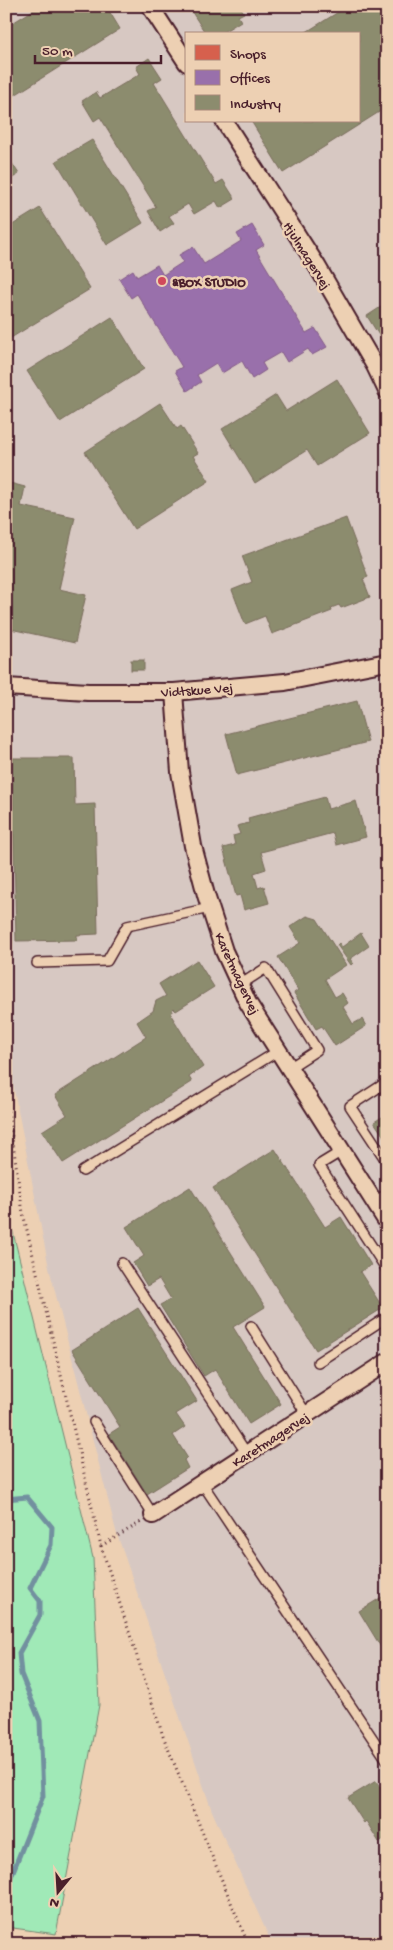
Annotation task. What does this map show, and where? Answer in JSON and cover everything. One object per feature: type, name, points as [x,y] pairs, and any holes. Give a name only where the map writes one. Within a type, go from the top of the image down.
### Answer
[{"type":"street","points":[[150,6],[185,60]]},
{"type":"street","name":"Hjulmagervej","points":[[225,122],[317,266],[375,366],[387,391]]},
{"type":"street","name":"Vidtskue Vej","points":[[6,687],[88,692],[174,692],[285,682],[387,662]]},
{"type":"street","name":"Karetmagervej","points":[[174,692],[180,772],[193,846],[224,951],[248,1003],[278,1051],[342,1151],[380,1198],[387,1222]]},
{"type":"street","name":"Karetmagervej","points":[[153,1515],[387,1362]]},
{"type":"lane","points":[[37,963],[107,961],[127,926],[210,908]]},
{"type":"lane","points":[[240,985],[266,968],[317,1050],[289,1068]]},
{"type":"lane","points":[[84,1171],[278,1051]]},
{"type":"lane","points":[[387,1082],[350,1106],[387,1162]]},
{"type":"lane","points":[[342,1151],[320,1165],[387,1270]]},
{"type":"lane","points":[[122,1263],[247,1454]]},
{"type":"lane","points":[[318,1362],[387,1317]]},
{"type":"lane","points":[[251,1326],[306,1415]]},
{"type":"lane","points":[[94,1422],[153,1515]]},
{"type":"lane","points":[[202,1483],[387,1760]]},
{"type":"path","points":[[6,1096],[23,1212],[101,1546],[162,1736],[248,1944]]},
{"type":"path","points":[[101,1546],[153,1515]]},
{"type":"shaded area","points":[[6,6],[387,6],[387,1944],[272,1944],[212,1811],[116,1531],[49,1268],[6,1049]]},
{"type":"green space","points":[[6,1204],[93,1558],[99,1705],[56,1934],[6,1927]]},
{"type":"building: Shops","points":[[387,1932],[387,1944],[369,1944]]},
{"type":"building: Offices","points":[[252,225],[264,245],[256,250],[306,333],[315,328],[327,347],[312,355],[308,349],[287,362],[281,352],[262,363],[266,370],[252,379],[242,361],[222,373],[216,363],[197,375],[201,382],[187,391],[175,371],[182,367],[137,294],[131,298],[119,279],[133,270],[137,277],[157,265],[163,275],[183,262],[179,255],[193,247],[204,264],[241,241],[237,234]]},
{"type":"building: Industry","points":[[40,6],[106,6],[120,29],[10,98],[6,92],[6,27]]},
{"type":"building: Industry","points":[[188,6],[240,6],[244,13],[238,16],[241,21],[223,32],[205,32]]},
{"type":"building: Industry","points":[[348,6],[387,6],[387,107],[283,173],[252,122],[360,122],[360,32],[306,32]]},
{"type":"building: Industry","points":[[149,58],[162,78],[154,83],[216,184],[223,180],[235,199],[220,208],[216,201],[194,214],[188,204],[169,216],[174,223],[160,232],[148,211],[156,207],[100,117],[94,121],[82,101],[96,92],[100,98],[140,74],[136,67]]},
{"type":"building: Industry","points":[[92,140],[143,223],[107,245],[56,161]]},
{"type":"building: Industry","points":[[6,154],[19,174],[6,182]]},
{"type":"building: Industry","points":[[40,208],[90,289],[6,341],[6,229]]},
{"type":"building: Industry","points":[[387,303],[387,348],[367,316]]},
{"type":"building: Industry","points":[[112,317],[144,369],[60,422],[27,371]]},
{"type":"building: Industry","points":[[337,379],[370,433],[317,466],[307,450],[255,483],[222,429],[276,395],[286,411]]},
{"type":"building: Industry","points":[[160,403],[177,429],[181,426],[198,453],[193,456],[209,481],[134,529],[85,452]]},
{"type":"building: Industry","points":[[6,482],[25,487],[21,506],[75,517],[59,589],[86,595],[75,643],[6,628]]},
{"type":"building: Industry","points":[[346,518],[368,577],[363,579],[370,597],[341,608],[339,605],[331,608],[332,611],[272,634],[265,616],[245,624],[232,590],[252,582],[242,556]]},
{"type":"building: Industry","points":[[131,660],[144,660],[144,670],[131,670]]},
{"type":"building: Industry","points":[[357,701],[368,742],[237,775],[226,734]]},
{"type":"building: Industry","points":[[12,758],[74,758],[75,805],[95,804],[98,934],[77,935],[77,940],[16,941]]},
{"type":"building: Industry","points":[[325,797],[328,809],[356,801],[366,837],[336,845],[333,833],[261,852],[266,869],[254,873],[258,888],[264,886],[269,903],[244,910],[240,895],[236,896],[223,848],[235,845],[233,836],[240,834],[237,826],[249,823],[248,818]]},
{"type":"building: Industry","points":[[307,916],[317,919],[346,965],[325,979],[335,997],[342,993],[348,1003],[343,1007],[353,1024],[362,1019],[366,1026],[335,1046],[322,1026],[316,1029],[294,993],[298,990],[278,957],[300,943],[290,927]]},
{"type":"building: Industry","points":[[361,933],[369,946],[350,959],[353,963],[351,965],[337,945],[339,943],[342,947]]},
{"type":"building: Industry","points":[[197,960],[214,987],[176,1011],[173,1008],[171,1015],[203,1067],[189,1077],[192,1082],[63,1163],[42,1131],[67,1115],[55,1095],[146,1037],[137,1022],[153,1011],[156,1001],[166,996],[159,984]]},
{"type":"building: Industry","points":[[387,1114],[387,1141],[374,1122]]},
{"type":"building: Industry","points":[[275,1149],[325,1227],[341,1217],[371,1265],[360,1272],[383,1308],[316,1350],[213,1188]]},
{"type":"building: Industry","points":[[190,1187],[265,1307],[233,1327],[281,1404],[249,1424],[215,1369],[204,1376],[160,1305],[171,1299],[159,1279],[147,1286],[133,1263],[144,1256],[126,1227]]},
{"type":"building: Industry","points":[[138,1308],[197,1401],[176,1414],[185,1427],[173,1435],[187,1457],[184,1460],[188,1468],[147,1494],[109,1434],[120,1427],[72,1350]]},
{"type":"building: Industry","points":[[387,1594],[387,1657],[359,1611]]},
{"type":"building: Industry","points":[[376,1781],[387,1798],[387,1837],[379,1842],[348,1798]]},
{"type":"waterway","points":[[6,1499],[27,1497],[52,1527],[51,1545],[30,1588],[40,1601],[40,1615],[19,1653],[21,1674],[40,1721],[43,1796],[6,1889]]},
{"type":"place","name":"&BOX STUDIO","points":[[162,281]]}]
